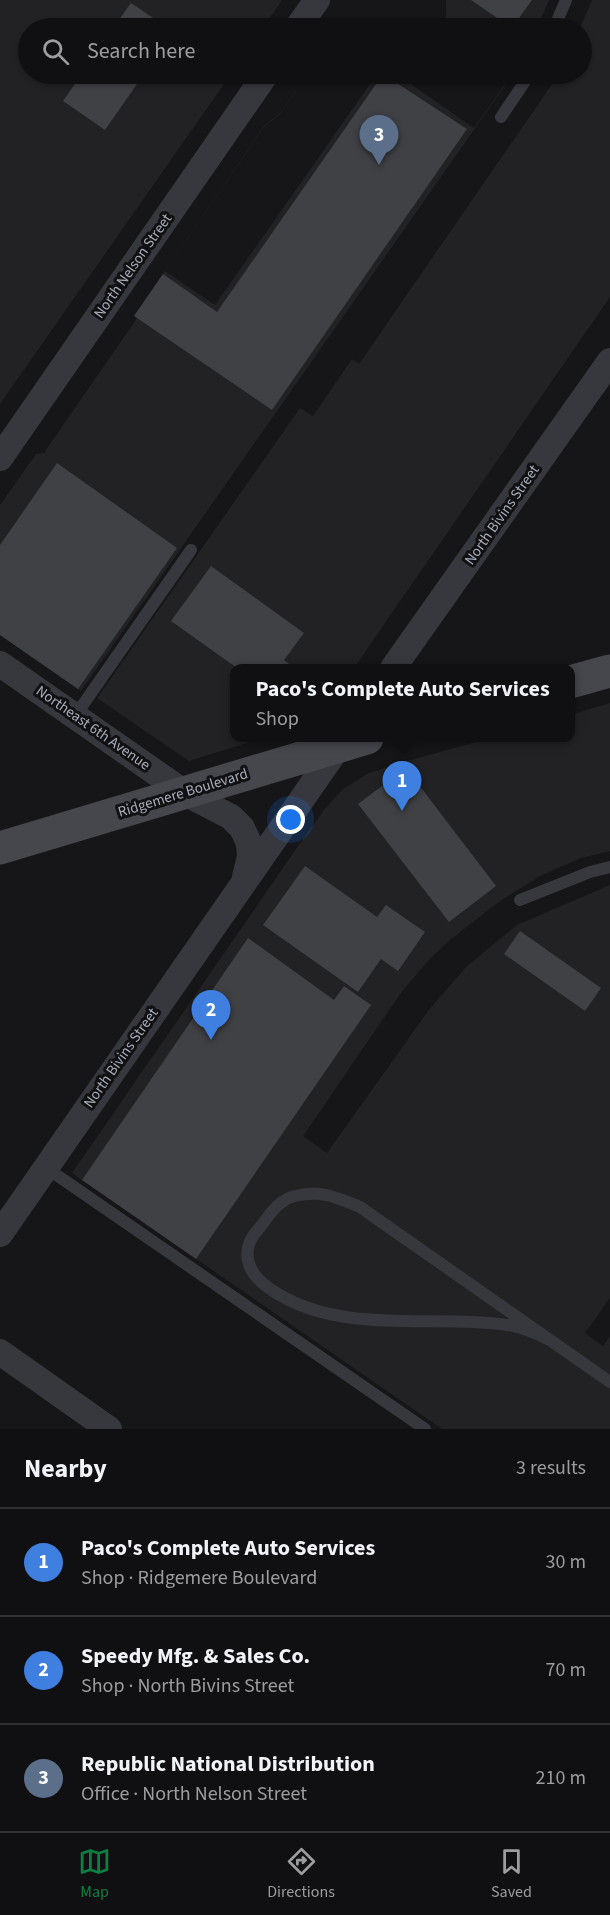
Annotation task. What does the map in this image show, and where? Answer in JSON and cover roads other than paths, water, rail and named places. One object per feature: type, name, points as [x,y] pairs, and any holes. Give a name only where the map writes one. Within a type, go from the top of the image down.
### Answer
[{"type":"main road","points":[[575,681],[610,671]]},
{"type":"main road","name":"Ridgemere Boulevard","points":[[0,848],[185,793],[344,742]]},
{"type":"street","points":[[304,18],[317,0]]},
{"type":"street","name":"North Nelson Street","points":[[0,458],[259,84]]},
{"type":"street","name":"North Bivins Street","points":[[397,664],[610,361]]},
{"type":"street","name":"Northeast 6th Avenue","points":[[0,664],[185,793]]},
{"type":"street","name":"North Bivins Street","points":[[0,1234],[244,882],[349,742]]},
{"type":"street","name":"North Bivins Street","points":[[185,793],[231,817],[242,828],[249,843],[250,857],[244,882]]},
{"type":"street","points":[[0,1352],[101,1427]]},
{"type":"lane","points":[[558,18],[566,0]]},
{"type":"lane","points":[[501,117],[523,84]]},
{"type":"lane","points":[[75,716],[191,550]]},
{"type":"lane","points":[[520,900],[590,872],[610,867]]},
{"type":"lane","points":[[45,1167],[425,1429]]},
{"type":"lane","points":[[548,1339],[516,1326],[477,1322],[362,1320],[308,1308],[278,1295],[255,1278],[247,1260],[249,1243],[275,1207],[293,1196],[326,1194],[360,1207],[610,1382]]},
{"type":"place","name":"Republic National Distribution","points":[[379,165]]},
{"type":"place","name":"Paco's Complete Auto Services","points":[[402,811]]},
{"type":"place","name":"Speedy Mfg. & Sales Co.","points":[[211,1040]]}]
